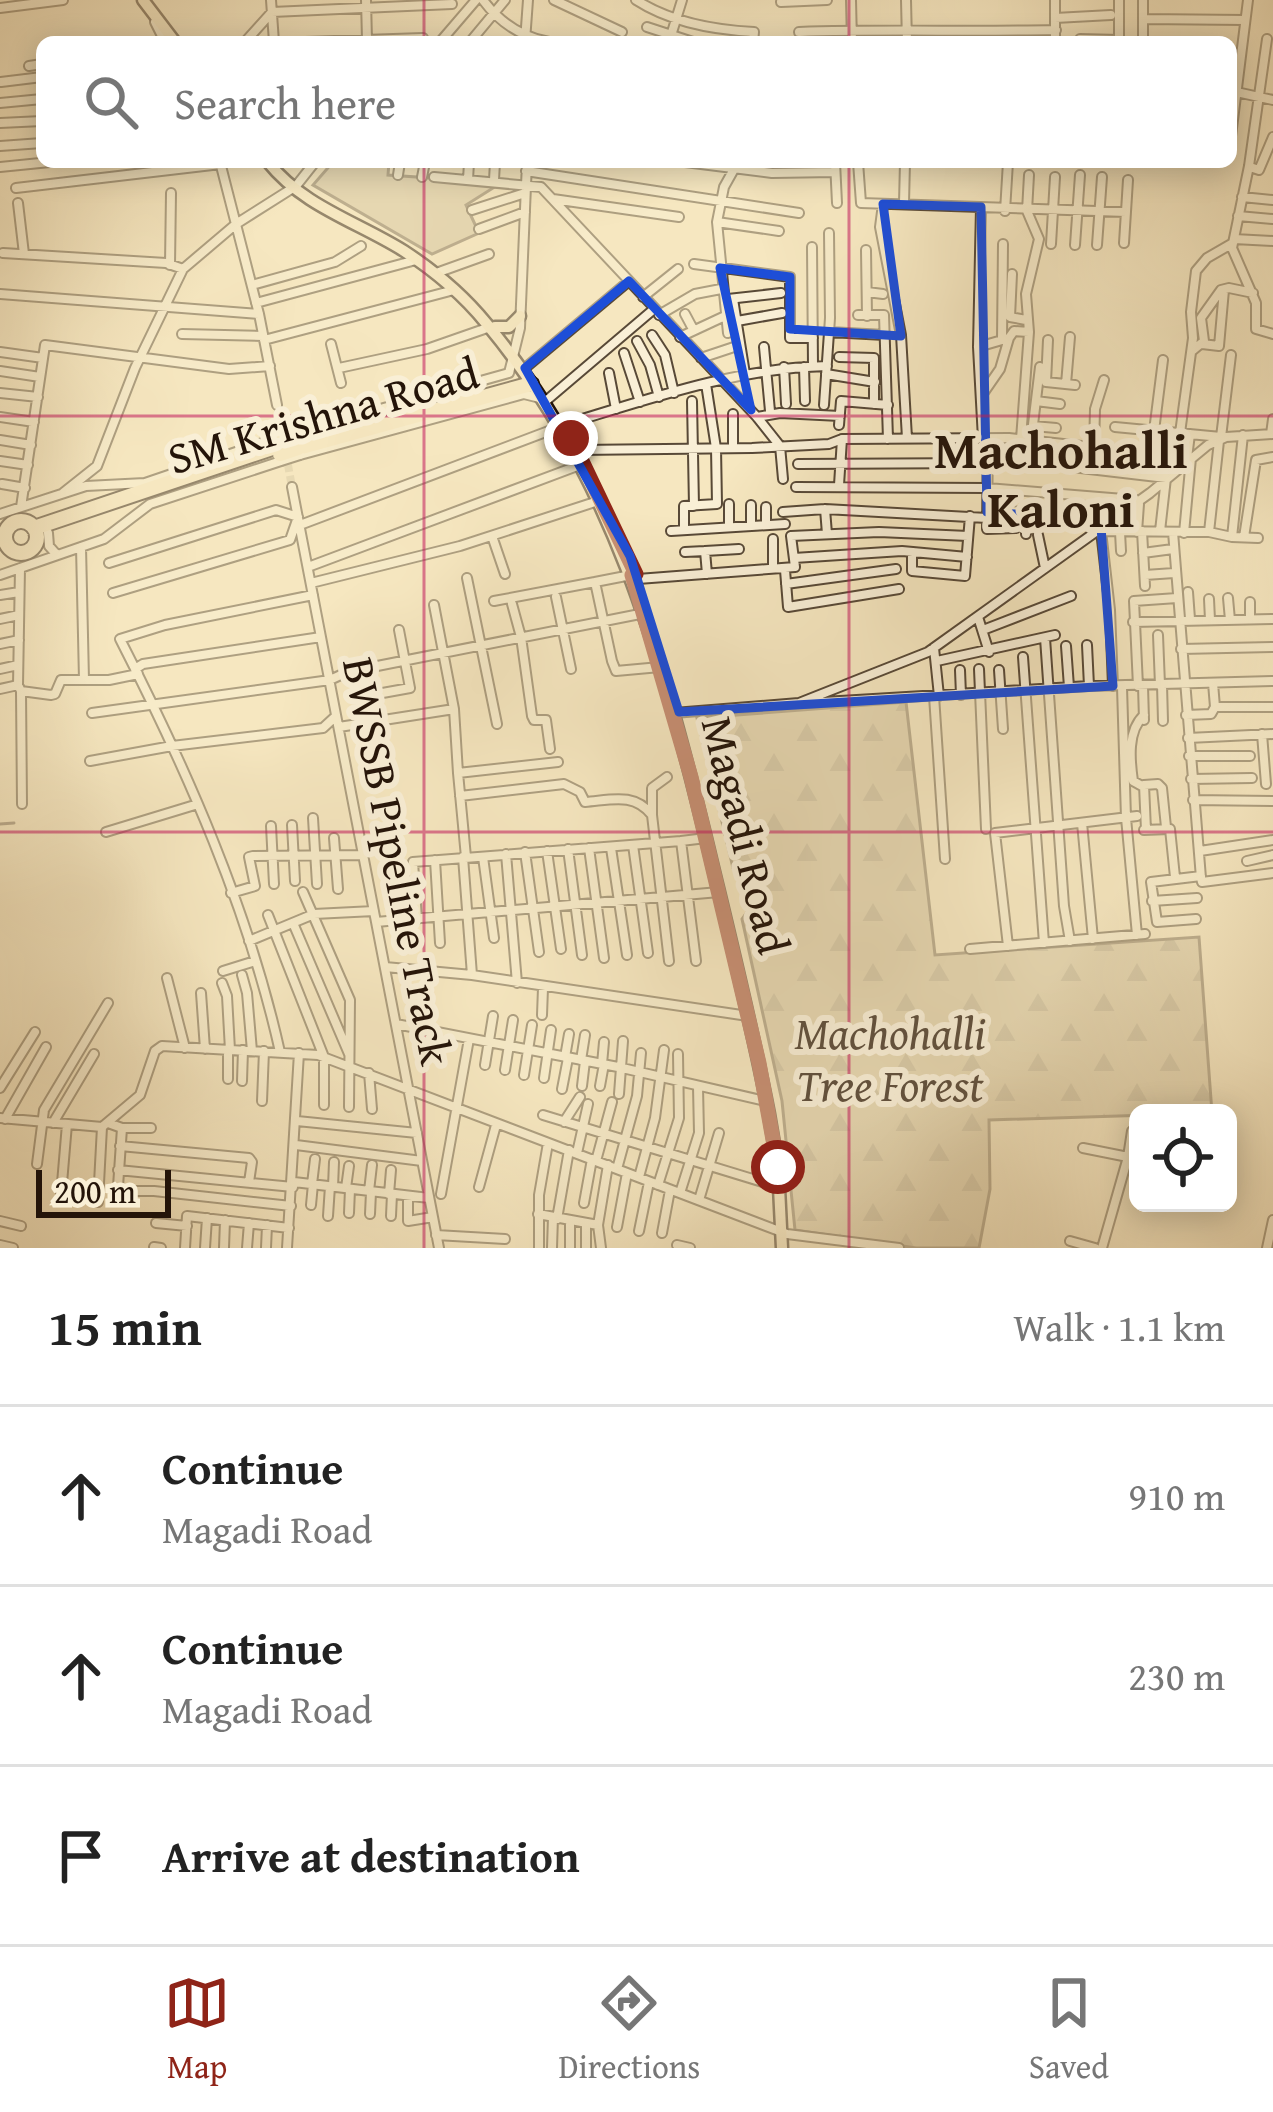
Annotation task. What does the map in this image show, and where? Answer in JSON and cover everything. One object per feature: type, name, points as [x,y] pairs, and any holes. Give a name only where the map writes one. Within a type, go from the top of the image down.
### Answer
[{"type":"highway","name":"SM Krishna Road","points":[[3,542],[16,522],[25,521],[41,531],[287,447],[527,376]]},
{"type":"highway","points":[[3,542],[24,562],[41,531]]},
{"type":"main road","points":[[146,2],[173,36]]},
{"type":"main road","name":"Magadi Road","points":[[277,168],[316,206],[416,260],[456,290]]},
{"type":"main road","name":"Magadi Road","points":[[294,186],[407,248],[439,272],[515,356],[578,450],[635,576],[677,712],[764,1062],[782,1167],[784,1248]]},
{"type":"main road","points":[[492,327],[509,327],[520,316]]},
{"type":"main road","name":"Magadi Road","points":[[561,426],[635,576],[677,712],[767,1101],[784,1233]]},
{"type":"street","points":[[0,8],[63,0]]},
{"type":"street","points":[[271,0],[274,36]]},
{"type":"street","points":[[446,36],[479,0],[520,36]]},
{"type":"street","points":[[475,36],[505,0]]},
{"type":"street","points":[[525,36],[528,0]]},
{"type":"street","points":[[554,0],[622,32]]},
{"type":"street","points":[[636,0],[716,30],[754,32],[754,36]]},
{"type":"street","points":[[671,36],[682,0]]},
{"type":"street","points":[[781,2],[827,0]]},
{"type":"street","points":[[851,0],[852,36]]},
{"type":"street","points":[[906,0],[906,36]]},
{"type":"street","points":[[1055,0],[1056,36]]},
{"type":"street","points":[[1119,0],[1119,36]]},
{"type":"street","points":[[1143,0],[1143,36]]},
{"type":"street","points":[[1237,41],[1248,0]]},
{"type":"street","points":[[146,2],[162,36]]},
{"type":"street","points":[[366,4],[367,36]]},
{"type":"street","points":[[251,36],[272,12],[366,4],[452,4]]},
{"type":"street","points":[[1055,18],[1111,15]]},
{"type":"street","points":[[1143,19],[1245,20]]},
{"type":"street","points":[[646,27],[664,36]]},
{"type":"street","points":[[799,32],[851,28],[900,36]]},
{"type":"street","points":[[999,36],[1056,30]]},
{"type":"street","points":[[479,31],[481,36]]},
{"type":"street","points":[[830,31],[830,36]]},
{"type":"street","points":[[1268,46],[1268,74],[1259,97],[1233,254],[1253,293],[1256,328],[1273,334]]},
{"type":"street","points":[[29,66],[36,65]]},
{"type":"street","points":[[1,82],[36,78]]},
{"type":"street","points":[[1237,92],[1273,100]]},
{"type":"street","points":[[0,103],[36,100]]},
{"type":"street","points":[[1237,114],[1256,116]]},
{"type":"street","points":[[0,123],[36,122]]},
{"type":"street","points":[[1249,166],[1259,170],[1273,137]]},
{"type":"street","points":[[0,146],[36,143]]},
{"type":"street","points":[[0,167],[36,163]]},
{"type":"street","points":[[16,188],[179,168]]},
{"type":"street","points":[[221,168],[277,405]]},
{"type":"street","points":[[63,494],[97,466],[183,269],[236,224],[294,186],[306,168]]},
{"type":"street","points":[[398,175],[399,168]]},
{"type":"street","points":[[426,168],[428,177],[541,187],[757,417],[781,446],[783,479]]},
{"type":"street","points":[[448,168],[448,178]]},
{"type":"street","points":[[468,180],[469,168]]},
{"type":"street","points":[[494,180],[495,168]]},
{"type":"street","points":[[515,356],[527,168]]},
{"type":"street","points":[[538,168],[799,214]]},
{"type":"street","points":[[728,333],[717,222],[731,168]]},
{"type":"street","points":[[835,168],[838,203]]},
{"type":"street","points":[[858,168],[861,203],[1126,212]]},
{"type":"street","points":[[904,203],[905,168]]},
{"type":"street","points":[[1005,211],[1008,168]]},
{"type":"street","points":[[1026,440],[1026,291],[1039,238],[1027,211],[1029,175]]},
{"type":"street","points":[[1075,244],[1080,175]]},
{"type":"street","points":[[1051,244],[1055,177]]},
{"type":"street","points":[[1097,245],[1102,177]]},
{"type":"street","points":[[1124,243],[1128,180]]},
{"type":"street","points":[[472,210],[525,188]]},
{"type":"street","points":[[170,265],[171,193]]},
{"type":"street","points":[[1243,197],[1273,200]]},
{"type":"street","points":[[552,198],[680,217]]},
{"type":"street","points":[[18,203],[24,254]]},
{"type":"street","points":[[883,204],[880,227],[901,335],[907,438]]},
{"type":"street","points":[[981,206],[978,347],[987,529],[1021,531],[1027,511]]},
{"type":"street","points":[[479,230],[524,212]]},
{"type":"street","points":[[1238,216],[1273,219]]},
{"type":"street","points":[[717,222],[779,232]]},
{"type":"street","points":[[824,405],[829,233]]},
{"type":"street","points":[[1184,619],[1177,598],[1173,549],[1189,458],[1185,434],[1198,266],[1233,241],[1273,242]]},
{"type":"street","points":[[980,396],[1000,369],[1005,339],[1003,244]]},
{"type":"street","points":[[252,285],[334,262],[361,246]]},
{"type":"street","points":[[805,401],[813,338],[812,247]]},
{"type":"street","points":[[866,250],[862,315],[884,315],[887,439]]},
{"type":"street","points":[[3,253],[183,269]]},
{"type":"street","points":[[439,272],[489,254]]},
{"type":"street","points":[[256,303],[416,260]]},
{"type":"street","points":[[694,264],[790,277],[790,338],[813,338]]},
{"type":"street","points":[[643,296],[678,269]]},
{"type":"street","points":[[1012,274],[1010,317],[1025,320]]},
{"type":"street","points":[[527,376],[629,281]]},
{"type":"street","points":[[1224,288],[1253,293]]},
{"type":"street","points":[[1191,351],[1202,344],[1219,346],[1224,288]]},
{"type":"street","points":[[1202,344],[1202,315],[1224,288]]},
{"type":"street","points":[[543,399],[657,312],[695,294],[721,289]]},
{"type":"street","points":[[182,334],[264,338],[456,290]]},
{"type":"street","points":[[1012,291],[1026,291]]},
{"type":"street","points":[[867,292],[883,294]]},
{"type":"street","points":[[722,300],[781,293]]},
{"type":"street","points":[[0,294],[259,314]]},
{"type":"street","points":[[733,298],[745,374]]},
{"type":"street","points":[[685,314],[693,329]]},
{"type":"street","points":[[737,321],[782,314]]},
{"type":"street","points":[[680,337],[725,316]]},
{"type":"street","points":[[339,368],[428,349],[492,327]]},
{"type":"street","points":[[978,347],[1005,339],[1014,331],[1029,332]]},
{"type":"street","points":[[829,332],[885,335]]},
{"type":"street","points":[[652,335],[665,355],[674,393]]},
{"type":"street","points":[[1042,382],[1071,384],[1070,337]]},
{"type":"street","points":[[637,340],[658,397]]},
{"type":"street","points":[[1026,440],[1033,426],[1048,340]]},
{"type":"street","points":[[331,344],[341,382]]},
{"type":"street","points":[[21,507],[44,345],[229,369],[270,366]]},
{"type":"street","points":[[700,358],[740,345]]},
{"type":"street","points":[[764,347],[770,411]]},
{"type":"street","points":[[0,352],[43,358]]},
{"type":"street","points":[[624,353],[640,402]]},
{"type":"street","name":"SM Krishna Road","points":[[0,575],[24,562],[110,536],[150,505],[287,447],[509,373],[515,356]]},
{"type":"street","points":[[1209,532],[1231,356]]},
{"type":"street","points":[[839,357],[874,358],[874,404]]},
{"type":"street","points":[[1154,431],[1163,360]]},
{"type":"street","points":[[109,563],[275,510],[299,521],[561,426],[745,374],[808,366],[875,382]]},
{"type":"street","points":[[784,367],[786,404]]},
{"type":"street","points":[[1040,367],[1042,382]]},
{"type":"street","points":[[0,370],[40,376]]},
{"type":"street","points":[[609,373],[616,409]]},
{"type":"street","points":[[1094,448],[1095,409],[1105,380]]},
{"type":"street","points":[[684,530],[684,506],[717,504],[716,448],[706,384]]},
{"type":"street","points":[[0,393],[38,397]]},
{"type":"street","name":"SM Krishna Road","points":[[0,514],[103,484],[145,483],[524,394],[543,399]]},
{"type":"street","points":[[692,401],[694,506]]},
{"type":"street","points":[[757,417],[780,413],[840,421],[841,401],[888,405]]},
{"type":"street","points":[[1036,401],[1060,404]]},
{"type":"street","points":[[734,414],[734,448]]},
{"type":"street","points":[[0,417],[34,422]]},
{"type":"street","points":[[1115,427],[1222,438],[1272,434],[1273,419]]},
{"type":"street","points":[[1033,426],[1057,428]]},
{"type":"street","points":[[1232,537],[1244,434]]},
{"type":"street","points":[[578,450],[986,438],[1189,458]]},
{"type":"street","points":[[799,703],[934,648],[1222,438]]},
{"type":"street","points":[[839,485],[842,439]]},
{"type":"street","points":[[0,440],[31,445]]},
{"type":"street","points":[[1244,537],[1256,460],[1273,457]]},
{"type":"street","points":[[798,464],[987,460],[1166,478]]},
{"type":"street","points":[[0,461],[28,465]]},
{"type":"street","points":[[308,567],[580,465]]},
{"type":"street","points":[[1160,531],[1166,478]]},
{"type":"street","points":[[2,484],[25,488]]},
{"type":"street","name":"BWSSB Pipeline Track","points":[[292,487],[439,1248]]},
{"type":"street","points":[[796,487],[987,488],[1138,502]]},
{"type":"street","points":[[311,583],[492,536],[598,501]]},
{"type":"street","points":[[38,502],[41,531],[56,555]]},
{"type":"street","points":[[1138,502],[1145,580],[1174,573]]},
{"type":"street","points":[[729,504],[729,527]]},
{"type":"street","points":[[751,505],[752,526]]},
{"type":"street","points":[[766,507],[766,525]]},
{"type":"street","points":[[783,512],[825,509],[970,516],[1027,511],[1109,521]]},
{"type":"street","points":[[825,509],[826,535]]},
{"type":"street","points":[[912,552],[912,571],[965,576],[970,516]]},
{"type":"street","points":[[113,593],[290,540],[299,521]]},
{"type":"street","points":[[671,531],[785,524]]},
{"type":"street","points":[[1099,531],[1209,532],[1258,538]]},
{"type":"street","points":[[970,950],[1141,934],[1099,531]]},
{"type":"street","points":[[1120,532],[1121,551]]},
{"type":"street","points":[[1038,535],[1046,568]]},
{"type":"street","points":[[492,536],[505,574]]},
{"type":"street","points":[[494,601],[635,576],[795,567],[791,536],[968,536]]},
{"type":"street","points":[[773,539],[773,568]]},
{"type":"street","points":[[81,547],[84,680]]},
{"type":"street","points":[[685,552],[739,549]]},
{"type":"street","points":[[1144,554],[1173,549]]},
{"type":"street","points":[[705,551],[707,574]]},
{"type":"street","points":[[794,558],[912,552],[967,556]]},
{"type":"street","points":[[22,804],[18,665],[24,562]]},
{"type":"street","points":[[785,569],[788,607],[898,589]]},
{"type":"street","points":[[786,584],[896,569]]},
{"type":"street","points":[[467,578],[497,724]]},
{"type":"street","points":[[596,582],[616,671],[661,667]]},
{"type":"street","points":[[0,595],[20,592]]},
{"type":"street","points":[[1188,592],[1181,649],[1202,883],[1273,873]]},
{"type":"street","points":[[280,1052],[256,961],[198,804],[120,639],[165,625],[313,595]]},
{"type":"street","points":[[983,630],[1071,596]]},
{"type":"street","points":[[556,597],[571,669]]},
{"type":"street","points":[[1166,827],[1162,788],[1142,786],[1133,781],[1131,773],[1132,730],[1144,718],[1134,601],[1177,598]]},
{"type":"street","points":[[1228,598],[1230,620]]},
{"type":"street","points":[[1209,599],[1210,620]]},
{"type":"street","points":[[1250,602],[1250,620]]},
{"type":"street","points":[[512,604],[532,716],[545,720],[550,749]]},
{"type":"street","points":[[434,605],[454,709],[472,975]]},
{"type":"street","points":[[92,713],[329,680],[346,672],[645,613]]},
{"type":"street","points":[[0,619],[19,615]]},
{"type":"street","points":[[978,617],[989,652]]},
{"type":"street","points":[[1133,622],[1273,619]]},
{"type":"street","points":[[377,694],[410,688],[399,630]]},
{"type":"street","points":[[1158,635],[1163,721]]},
{"type":"street","points":[[937,661],[1050,636],[1064,906],[1070,940]]},
{"type":"street","points":[[0,689],[56,694],[61,680],[136,672],[143,664],[321,638]]},
{"type":"street","points":[[0,644],[19,640]]},
{"type":"street","points":[[1087,645],[1089,686]]},
{"type":"street","points":[[1066,646],[1069,688]]},
{"type":"street","points":[[1181,649],[1273,647]]},
{"type":"street","points":[[934,648],[945,859]]},
{"type":"street","points":[[1023,658],[1044,943]]},
{"type":"street","points":[[0,669],[18,665]]},
{"type":"street","points":[[979,669],[986,829]]},
{"type":"street","points":[[960,670],[961,695]]},
{"type":"street","points":[[999,670],[1003,729]]},
{"type":"street","points":[[677,712],[1089,686],[1273,681]]},
{"type":"street","points":[[1186,715],[1211,714],[1213,682]]},
{"type":"street","points":[[1215,707],[1273,707]]},
{"type":"street","points":[[91,761],[454,709]]},
{"type":"street","points":[[1188,738],[1268,734],[1266,784]]},
{"type":"street","points":[[1190,756],[1250,756]]},
{"type":"street","points":[[458,773],[558,762]]},
{"type":"street","points":[[667,777],[652,788],[652,815],[669,961]]},
{"type":"street","points":[[1191,779],[1252,778]]},
{"type":"street","points":[[460,796],[564,784],[580,792],[585,802],[630,799],[648,807],[652,815]]},
{"type":"street","points":[[1142,786],[1144,830],[1171,830],[1175,878]]},
{"type":"street","points":[[1193,800],[1273,801]]},
{"type":"street","points":[[106,832],[198,804]]},
{"type":"street","points":[[1008,946],[995,833],[1131,817]]},
{"type":"street","points":[[313,818],[317,884]]},
{"type":"street","points":[[1082,823],[1093,939]]},
{"type":"street","points":[[292,825],[295,880]]},
{"type":"street","points":[[271,826],[274,884]]},
{"type":"street","points":[[334,838],[338,890]]},
{"type":"street","points":[[417,919],[413,862],[706,838]]},
{"type":"street","points":[[1200,851],[1273,840]]},
{"type":"street","points":[[681,841],[696,961]]},
{"type":"street","points":[[633,845],[648,953]]},
{"type":"street","points":[[589,848],[604,958]]},
{"type":"street","points":[[611,848],[626,955]]},
{"type":"street","points":[[568,849],[582,955]]},
{"type":"street","points":[[547,851],[561,949]]},
{"type":"street","points":[[525,853],[539,952]]},
{"type":"street","points":[[506,854],[517,984]]},
{"type":"street","points":[[231,893],[255,886],[249,857],[363,855]]},
{"type":"street","points":[[1247,861],[1273,855]]},
{"type":"street","points":[[483,856],[494,938]]},
{"type":"street","points":[[435,860],[440,943]]},
{"type":"street","points":[[1196,919],[1157,922],[1151,882],[1201,876]]},
{"type":"street","points":[[393,891],[394,920]]},
{"type":"street","points":[[303,892],[350,1000],[349,1108]]},
{"type":"street","points":[[249,941],[314,914],[417,919],[719,892]]},
{"type":"street","points":[[1152,901],[1197,898]]},
{"type":"street","points":[[268,916],[324,1057],[324,1105]]},
{"type":"street","points":[[293,923],[350,1061]]},
{"type":"street","points":[[223,971],[256,961]]},
{"type":"street","points":[[385,968],[472,975],[748,1016]]},
{"type":"street","points":[[242,975],[248,992],[248,1051],[242,1081]]},
{"type":"street","points":[[167,978],[185,1048]]},
{"type":"street","points":[[222,983],[227,996],[227,1079]]},
{"type":"street","points":[[542,1015],[543,988]]},
{"type":"street","points":[[200,992],[205,1049]]},
{"type":"street","points":[[47,1123],[44,1110],[108,1003]]},
{"type":"street","points":[[485,1066],[494,1016]]},
{"type":"street","points":[[505,1070],[513,1019]]},
{"type":"street","points":[[395,1024],[767,1101]]},
{"type":"street","points":[[524,1075],[532,1025]]},
{"type":"street","points":[[544,1078],[551,1030]]},
{"type":"street","points":[[0,1088],[34,1032]]},
{"type":"street","points":[[562,1089],[569,1034]]},
{"type":"street","points":[[552,1248],[555,1218],[581,1127],[585,1035]]},
{"type":"street","points":[[441,1194],[469,1039]]},
{"type":"street","points":[[584,1203],[622,1069],[623,1041]]},
{"type":"street","points":[[600,1087],[604,1042]]},
{"type":"street","points":[[98,1202],[105,1125],[140,1095],[155,1051],[162,1046],[299,1053],[350,1061],[454,1109],[784,1233],[899,1248]]},
{"type":"street","points":[[46,1047],[2,1118],[151,1128]]},
{"type":"street","points":[[638,1178],[664,1049]]},
{"type":"street","points":[[262,1101],[264,1051]]},
{"type":"street","points":[[287,1248],[299,1053]]},
{"type":"street","points":[[601,1248],[598,1225],[640,1073],[641,1053]]},
{"type":"street","points":[[37,1164],[47,1123],[94,1054]]},
{"type":"street","points":[[639,1231],[679,1118],[677,1054]]},
{"type":"street","points":[[369,1073],[372,1109]]},
{"type":"street","points":[[662,1233],[699,1133],[698,1087]]},
{"type":"street","points":[[565,1122],[583,1096]]},
{"type":"street","points":[[543,1115],[779,1187]]},
{"type":"street","points":[[297,1121],[416,1133]]},
{"type":"street","points":[[61,1195],[68,1124]]},
{"type":"street","points":[[478,1187],[496,1125]]},
{"type":"street","points":[[122,1128],[117,1196],[154,1191],[291,1206]]},
{"type":"street","points":[[699,1201],[718,1133]]},
{"type":"street","points":[[538,1248],[548,1143]]},
{"type":"street","points":[[296,1145],[314,1154],[422,1161]]},
{"type":"street","points":[[120,1146],[251,1159],[249,1182]]},
{"type":"street","points":[[1083,1148],[1128,1157]]},
{"type":"street","points":[[1070,1241],[1098,1248],[1129,1150]]},
{"type":"street","points":[[193,1175],[194,1153]]},
{"type":"street","points":[[311,1204],[314,1154]]},
{"type":"street","points":[[328,1216],[334,1162]]},
{"type":"street","points":[[370,1214],[372,1165]]},
{"type":"street","points":[[349,1166],[349,1213]]},
{"type":"street","points":[[118,1170],[429,1198]]},
{"type":"street","points":[[391,1216],[392,1170]]},
{"type":"street","points":[[617,1227],[627,1173]]},
{"type":"street","points":[[408,1196],[408,1221],[433,1216]]},
{"type":"street","points":[[538,1214],[598,1225]]},
{"type":"street","points":[[185,1248],[188,1216],[289,1228]]},
{"type":"street","points":[[205,1248],[206,1219]]},
{"type":"street","points":[[224,1248],[225,1220]]},
{"type":"street","points":[[570,1220],[570,1248]]},
{"type":"street","points":[[1267,1248],[1273,1220]]},
{"type":"street","points":[[0,1221],[21,1226]]},
{"type":"street","points":[[586,1222],[586,1248]]},
{"type":"street","points":[[156,1223],[187,1226]]},
{"type":"street","points":[[248,1248],[249,1223]]},
{"type":"street","points":[[266,1248],[267,1225]]},
{"type":"street","points":[[436,1234],[506,1239]]},
{"type":"street","points":[[0,1245],[13,1248]]},
{"type":"street","points":[[677,1245],[690,1248]]},
{"type":"highlighted area","points":[[883,204],[981,207],[987,512],[1109,521],[1101,527],[1113,686],[679,712],[630,556],[525,368],[629,281],[751,410],[720,268],[790,277],[790,329],[901,336]]},
{"type":"green space","points":[[328,168],[389,168],[388,175],[490,182],[493,188],[466,205],[479,233],[432,254],[313,185]]},
{"type":"green space","name":"Machohalli Tree Forest","points":[[906,702],[935,955],[1199,937],[1211,1104],[1129,1104],[1129,1116],[989,1120],[990,1189],[979,1248],[916,1248],[795,1230],[782,1101],[742,919],[758,897],[754,876],[733,868],[697,718]]},
{"type":"waterway","points":[[0,824],[14,823]]},
{"type":"tunnel","points":[[277,405],[292,487]]},
{"type":"district","name":"Machohalli Kaloni","points":[[1061,479]]},
{"type":"route","points":[[571,438],[636,574],[632,575],[676,719],[741,985],[778,1167]]}]
